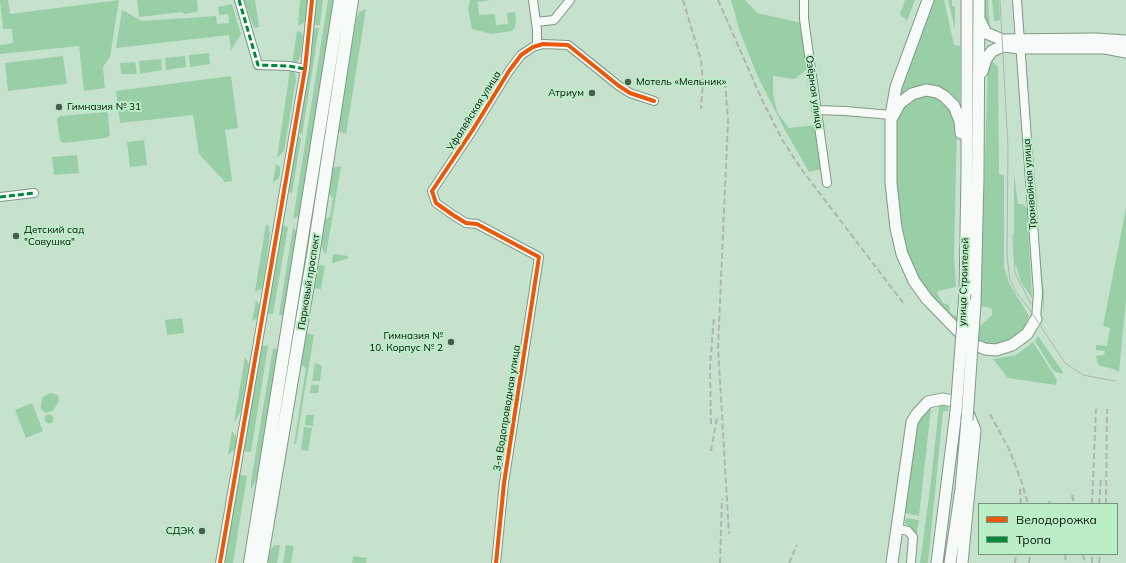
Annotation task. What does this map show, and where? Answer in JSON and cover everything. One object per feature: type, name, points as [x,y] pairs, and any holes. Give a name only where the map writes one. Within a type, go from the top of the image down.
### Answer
[{"type":"main road","name":"Парковый проспект","points":[[250,563],[340,0]]},
{"type":"main road","name":"Парковый проспект","points":[[261,563],[313,255],[352,0]]},
{"type":"main road","points":[[928,0],[896,87],[891,115],[891,183],[897,235],[907,267],[922,293],[961,334],[974,345],[985,349],[996,350],[1012,345],[1027,334],[1036,319]]},
{"type":"main road","name":"улица Строителей","points":[[937,563],[956,412],[965,294],[967,0]]},
{"type":"main road","name":"улица Строителей","points":[[950,563],[963,468],[975,302],[978,178],[978,0]]},
{"type":"main road","points":[[978,15],[983,30],[991,36],[1003,40],[1020,44],[1100,48],[1126,52]]},
{"type":"main road","points":[[978,82],[986,58],[992,51],[1003,46],[1096,38],[1126,41]]},
{"type":"main road","points":[[890,132],[898,106],[915,92],[926,90],[941,94],[951,102],[956,110],[961,127],[960,230],[965,276]]},
{"type":"main road","points":[[892,563],[912,422],[928,402],[943,399],[958,402],[966,408],[975,430],[962,563]]},
{"type":"street","points":[[239,0],[258,65],[289,66],[305,69]]},
{"type":"street","points":[[220,563],[305,69],[312,0]]},
{"type":"street","points":[[533,0],[537,45],[568,45],[619,86],[630,93],[654,101]]},
{"type":"street","points":[[536,22],[554,20],[570,0]]},
{"type":"street","name":"Озёрная улица","points":[[804,0],[804,19],[826,183]]},
{"type":"street","name":"Трамвайная улица","points":[[1017,0],[1038,293],[1036,319]]},
{"type":"street","name":"Уфалейская улица","points":[[537,45],[521,55],[509,71],[472,131],[432,191],[436,203],[466,223],[477,224],[539,256]]},
{"type":"street","points":[[816,110],[891,115]]},
{"type":"street","points":[[0,197],[34,193]]},
{"type":"street","name":"3-я Водопроводная улица","points":[[496,563],[504,483],[539,256]]},
{"type":"street","points":[[896,528],[908,531],[913,537],[914,541],[911,563]]},
{"type":"green space","points":[[0,0],[8,0],[10,14],[119,0],[110,57],[103,67],[105,88],[84,91],[79,46],[0,54],[0,45],[13,43],[12,29],[3,29]]},
{"type":"green space","points":[[137,0],[197,0],[198,9],[197,12],[184,14],[182,12],[139,17]]},
{"type":"green space","points":[[244,0],[255,0],[259,27],[254,28]]},
{"type":"green space","points":[[300,0],[307,0],[306,20],[301,25],[298,25]]},
{"type":"green space","points":[[315,0],[323,0],[320,25],[313,25]]},
{"type":"green space","points":[[328,0],[334,0],[300,215],[293,219]]},
{"type":"green space","points":[[470,0],[491,0],[478,2],[479,15],[495,14],[496,25],[508,24],[507,13],[515,12],[516,22],[514,29],[512,31],[491,34],[472,29],[468,9]]},
{"type":"green space","points":[[731,0],[745,0],[757,13],[802,23],[807,69],[795,79],[773,76],[773,93],[777,112],[789,128],[815,125],[822,169],[809,172],[785,130],[758,77],[740,32]]},
{"type":"green space","points":[[905,0],[915,0],[907,21],[900,14]]},
{"type":"green space","points":[[932,0],[944,0],[954,45],[960,46],[960,110],[941,90],[895,101]]},
{"type":"green space","points":[[948,0],[952,0],[952,6],[955,6],[955,30]]},
{"type":"green space","points":[[985,0],[988,0],[990,31],[984,21]]},
{"type":"green space","points":[[992,0],[999,0],[1000,20],[994,21]]},
{"type":"green space","points":[[232,4],[241,34],[231,50],[229,35],[116,48],[122,10],[142,21],[216,16],[217,24],[229,23],[228,14],[219,15],[218,7]]},
{"type":"green space","points":[[366,9],[346,134],[338,131],[356,20],[359,12]]},
{"type":"green space","points":[[319,28],[302,135],[295,130],[312,29]]},
{"type":"green space","points":[[297,31],[301,32],[303,36],[301,54],[298,61],[292,64]]},
{"type":"green space","points":[[209,53],[210,64],[190,67],[189,55]]},
{"type":"green space","points":[[63,56],[67,84],[8,91],[5,63]]},
{"type":"green space","points":[[185,56],[186,67],[166,70],[165,58]]},
{"type":"green space","points":[[161,59],[162,70],[140,74],[139,61]]},
{"type":"green space","points":[[990,59],[998,67],[999,174],[1004,175],[1004,267],[1009,283],[1029,316],[1021,332],[1005,343],[996,345],[980,342],[952,319],[929,295],[915,275],[906,254],[895,193],[895,120],[906,101],[912,96],[935,95],[950,106],[957,123],[954,257],[956,287],[938,291],[937,293],[943,303],[949,305],[950,312],[953,315],[980,326],[992,315],[992,310],[990,308],[980,306],[988,65]]},
{"type":"green space","points":[[135,62],[137,74],[121,74],[120,63]]},
{"type":"green space","points":[[290,70],[295,73],[296,80],[284,151],[277,158]]},
{"type":"green space","points":[[231,76],[238,128],[225,130],[232,181],[225,182],[199,154],[193,115],[120,123],[116,91]]},
{"type":"green space","points":[[106,112],[108,114],[110,136],[106,138],[63,143],[60,140],[57,119],[60,116]]},
{"type":"green space","points":[[295,133],[301,138],[292,193],[286,191]]},
{"type":"green space","points":[[144,140],[147,165],[130,167],[127,142]]},
{"type":"green space","points":[[77,155],[79,173],[54,175],[52,157]]},
{"type":"green space","points":[[276,164],[280,167],[280,175],[278,179],[273,182]]},
{"type":"green space","points":[[341,166],[326,255],[320,244],[324,219],[330,217],[333,198],[329,194],[332,168]]},
{"type":"green space","points":[[1014,173],[1018,204],[1022,204],[1027,208],[1032,298],[1021,282],[1014,259]]},
{"type":"green space","points":[[1126,208],[1126,299],[1119,372],[1098,365],[1096,356],[1104,355],[1105,351],[1096,350],[1096,345],[1107,346],[1110,328],[1103,326]]},
{"type":"green space","points":[[266,224],[269,227],[270,234],[263,285],[261,289],[255,292]]},
{"type":"green space","points":[[280,225],[288,227],[273,314],[265,313]]},
{"type":"green space","points":[[293,227],[297,232],[284,315],[279,315]]},
{"type":"green space","points":[[333,254],[348,256],[348,258],[334,263],[332,262]]},
{"type":"green space","points":[[1040,255],[1044,293],[1044,315],[1039,261]]},
{"type":"green space","points":[[321,265],[325,266],[321,289],[313,288],[316,267]]},
{"type":"green space","points":[[256,300],[259,304],[258,314],[257,318],[252,321]]},
{"type":"green space","points":[[182,318],[184,333],[167,335],[165,320]]},
{"type":"green space","points":[[306,333],[314,335],[296,444],[294,444],[306,368],[301,365]]},
{"type":"green space","points":[[1038,336],[1063,372],[1062,374],[1054,371],[1051,367],[1035,341]]},
{"type":"green space","points":[[1033,342],[1057,380],[1056,385],[1008,378],[993,359],[1016,355]]},
{"type":"green space","points":[[261,345],[268,346],[251,452],[243,451]]},
{"type":"green space","points":[[273,348],[279,350],[258,476],[251,490],[251,481]]},
{"type":"green space","points":[[245,357],[249,364],[241,411],[234,422]]},
{"type":"green space","points":[[315,363],[322,366],[320,381],[312,381]]},
{"type":"green space","points":[[311,385],[319,385],[318,393],[310,393]]},
{"type":"green space","points":[[50,393],[58,395],[59,401],[53,411],[45,413],[41,409],[41,403],[43,397]]},
{"type":"green space","points":[[32,403],[43,431],[26,438],[15,410]]},
{"type":"green space","points":[[948,405],[948,411],[943,411],[928,563],[920,563],[939,406]]},
{"type":"green space","points":[[931,408],[919,516],[904,513],[917,425],[919,418]]},
{"type":"green space","points":[[49,414],[54,419],[49,424],[44,419]]},
{"type":"green space","points":[[306,415],[314,415],[313,426],[305,425]]},
{"type":"green space","points":[[304,427],[312,428],[308,451],[301,450]]},
{"type":"green space","points":[[232,431],[236,436],[237,443],[234,450],[228,455]]},
{"type":"green space","points":[[239,475],[247,476],[233,563],[225,563]]},
{"type":"green space","points":[[906,518],[919,520],[916,538],[905,522]]},
{"type":"green space","points":[[275,545],[280,545],[277,563],[268,563],[270,550]]},
{"type":"green space","points":[[286,545],[294,546],[291,563],[283,563]]},
{"type":"green space","points":[[353,556],[367,558],[366,563],[352,563]]},
{"type":"tram line","points":[[1000,0],[1008,147],[1007,256],[1010,280],[1016,292],[1030,310],[1065,363],[1083,375],[1115,381]]},
{"type":"tram line","points":[[1013,235],[1015,273],[1031,304]]},
{"type":"railway","points":[[683,0],[701,60],[703,82],[701,109]]},
{"type":"railway","points":[[718,0],[763,102],[783,141],[802,170],[904,304]]},
{"type":"railway","points":[[725,82],[728,120],[718,347],[729,534]]},
{"type":"railway","points":[[711,424],[710,367],[714,317]]},
{"type":"railway","points":[[1092,503],[1096,409]]},
{"type":"railway","points":[[1106,503],[1107,409]]},
{"type":"railway","points":[[990,414],[1009,449],[1028,503]]},
{"type":"railway","points":[[711,451],[717,417]]},
{"type":"railway","points":[[1099,503],[1101,478]]},
{"type":"railway","points":[[1020,489],[1021,503]]},
{"type":"railway","points":[[1072,495],[1074,503]]},
{"type":"railway","points":[[720,563],[722,499]]},
{"type":"railway","points":[[789,563],[797,545]]},
{"type":"railway","points":[[1015,563],[1016,555]]},
{"type":"railway","points":[[1029,563],[1030,555]]},
{"type":"railway","points":[[1065,555],[1066,563]]},
{"type":"railway","points":[[1083,555],[1085,563]]},
{"type":"railway","points":[[1092,555],[1092,563]]},
{"type":"railway","points":[[1099,563],[1100,555]]},
{"type":"marked path","points":[[239,0],[258,65],[289,66],[305,69]]},
{"type":"marked path","points":[[0,197],[34,193]]},
{"type":"cycle path","points":[[220,563],[305,69],[312,0]]},
{"type":"cycle path","points":[[496,563],[504,483],[539,257],[477,224],[466,223],[453,215],[436,203],[432,191],[472,131],[509,71],[521,55],[533,47],[543,44],[568,45],[619,86],[630,93],[654,101]]},
{"type":"place","name":"Мотель «Мельник»","points":[[628,82]]},
{"type":"place","name":"Атриум","points":[[592,93]]},
{"type":"place","name":"Гимназия № 31","points":[[59,107]]},
{"type":"place","name":"Детский сад \"Совушка\"","points":[[16,236]]},
{"type":"place","name":"Гимназия № 10. Корпус № 2","points":[[451,342]]},
{"type":"place","name":"СДЭК","points":[[202,531]]}]
